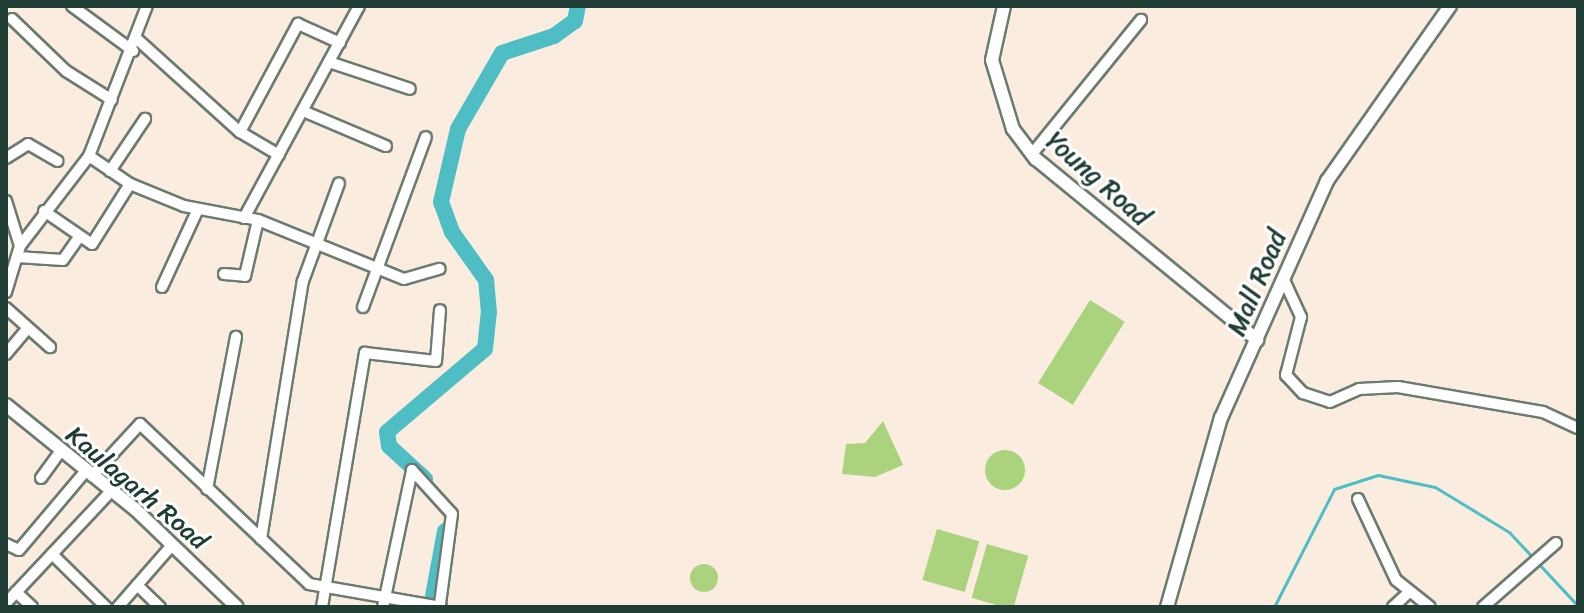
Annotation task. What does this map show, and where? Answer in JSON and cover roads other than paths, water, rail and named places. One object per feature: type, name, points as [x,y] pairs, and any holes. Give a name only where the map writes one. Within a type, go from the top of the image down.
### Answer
[{"type":"street","points":[[72,6],[133,51]]},
{"type":"street","points":[[6,292],[14,259],[44,211],[89,156],[133,51],[147,6]]},
{"type":"street","points":[[244,218],[359,6]]},
{"type":"street","name":"Young Road","points":[[1004,6],[992,60],[1008,117],[1032,154],[1257,340]]},
{"type":"street","name":"Mall Road","points":[[1167,607],[1221,418],[1284,280],[1347,148],[1450,6]]},
{"type":"street","points":[[12,19],[66,71],[112,100]]},
{"type":"street","points":[[1032,154],[1141,20]]},
{"type":"street","points":[[240,132],[299,22],[340,43]]},
{"type":"street","points":[[137,39],[240,132],[279,155]]},
{"type":"street","points":[[329,62],[410,89]]},
{"type":"street","points":[[303,111],[386,146]]},
{"type":"street","points":[[110,171],[145,119]]},
{"type":"street","points":[[363,307],[375,266],[426,137]]},
{"type":"street","points":[[6,158],[28,144],[58,161]]},
{"type":"street","points":[[89,156],[130,184],[198,209],[258,220],[407,279],[440,269]]},
{"type":"street","points":[[261,539],[303,281],[339,183]]},
{"type":"street","points":[[44,211],[92,244],[130,184]]},
{"type":"street","points":[[6,201],[14,259]]},
{"type":"street","points":[[162,287],[198,209]]},
{"type":"street","points":[[224,274],[245,276],[258,220]]},
{"type":"street","points":[[14,259],[63,260],[79,237]]},
{"type":"street","points":[[1284,280],[1301,317],[1286,375],[1303,393],[1330,402],[1373,386],[1398,387],[1543,412],[1578,428]]},
{"type":"street","points":[[6,308],[50,347]]},
{"type":"street","points":[[322,607],[365,353],[436,361],[440,310]]},
{"type":"street","points":[[6,354],[28,328]]},
{"type":"street","points":[[207,489],[236,337]]},
{"type":"street","name":"Kaulagarh Road","points":[[6,405],[111,491],[237,607]]},
{"type":"street","points":[[6,544],[19,550],[88,474],[140,424],[309,584],[384,602],[440,606],[452,514],[416,471],[404,487],[384,602]]},
{"type":"street","points":[[41,478],[60,452]]},
{"type":"street","points":[[6,603],[111,491]]},
{"type":"street","points":[[1358,499],[1407,594],[1430,607]]},
{"type":"street","points":[[1483,607],[1534,569],[1556,543]]},
{"type":"street","points":[[118,607],[172,545]]},
{"type":"street","points":[[52,554],[106,607]]},
{"type":"street","points":[[137,585],[160,607]]},
{"type":"street","points":[[16,592],[32,607]]},
{"type":"street","points":[[1393,607],[1407,594]]},
{"type":"waterway","points":[[425,479],[389,446],[387,432],[485,349],[489,313],[486,280],[452,232],[441,202],[458,129],[502,53],[554,36],[575,21],[578,6]]},
{"type":"waterway","points":[[1274,607],[1334,489],[1378,475],[1435,487],[1509,532],[1578,606]]},
{"type":"waterway","points":[[433,596],[445,531]]}]
